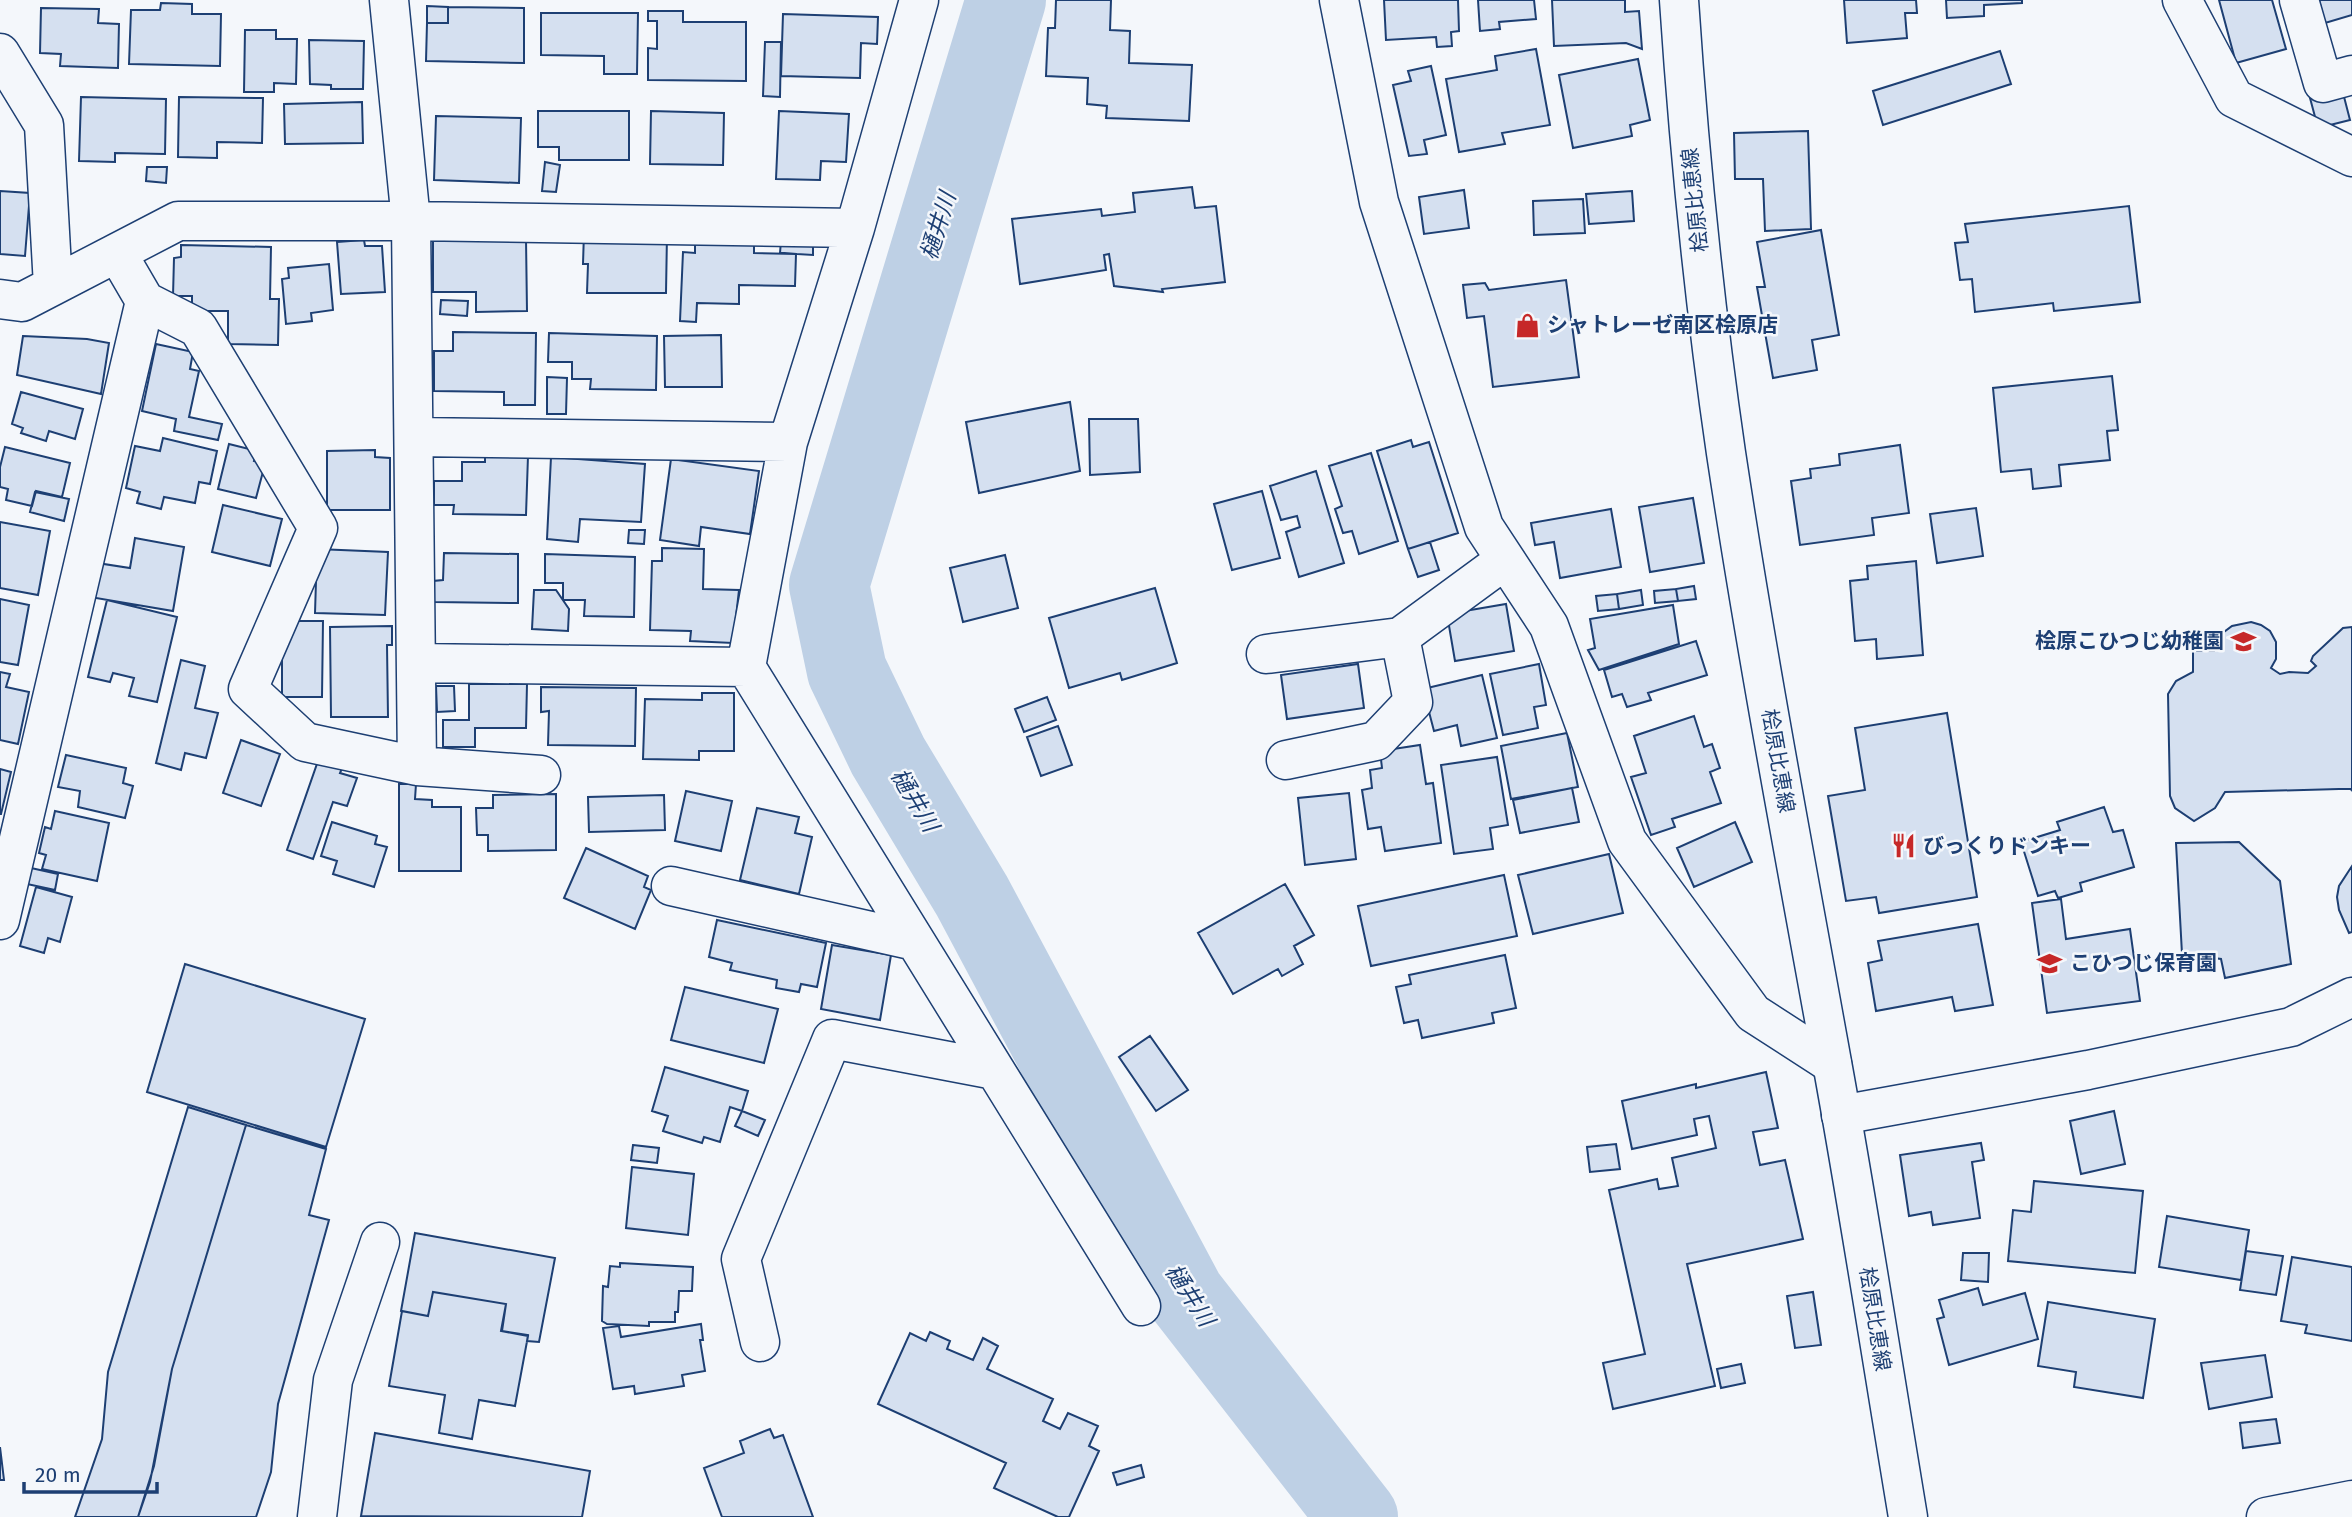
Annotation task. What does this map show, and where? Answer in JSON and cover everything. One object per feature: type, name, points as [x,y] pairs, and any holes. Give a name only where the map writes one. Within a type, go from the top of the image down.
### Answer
[{"type":"street","points":[[389,0],[411,221],[417,766]]},
{"type":"street","points":[[919,0],[855,228],[788,442],[746,667],[1141,1306]]},
{"type":"street","points":[[1339,0],[1379,202],[1484,527],[1549,626],[1627,841],[1753,1013],[1832,1064]]},
{"type":"street","name":"桧原比恵線","points":[[1679,0],[1688,132],[1709,328],[1726,453],[1908,1517]]},
{"type":"street","points":[[2182,0],[2234,98],[2352,157]]},
{"type":"street","points":[[2300,0],[2323,83],[2352,75]]},
{"type":"street","points":[[0,53],[44,125],[53,286]]},
{"type":"street","points":[[0,299],[22,302],[178,221],[411,221],[855,228]]},
{"type":"street","points":[[117,253],[145,301],[198,328],[318,528],[248,689],[305,742],[417,766],[541,775]]},
{"type":"street","points":[[0,919],[145,301]]},
{"type":"street","points":[[414,437],[788,442]]},
{"type":"street","points":[[1266,654],[1400,638],[1505,560]]},
{"type":"street","points":[[1286,760],[1376,741],[1413,702],[1400,638]]},
{"type":"street","points":[[416,663],[746,667]]},
{"type":"street","points":[[671,886],[915,941]]},
{"type":"street","points":[[1841,1115],[2088,1070],[2291,1027],[2352,997]]},
{"type":"street","points":[[760,1342],[741,1259],[832,1039],[995,1070]]},
{"type":"street","points":[[317,1517],[333,1380],[380,1242]]},
{"type":"street","points":[[2266,1517],[2352,1500]]},
{"type":"building","points":[[1056,0],[1111,0],[1110,30],[1130,31],[1129,63],[1192,65],[1189,121],[1106,118],[1107,106],[1087,104],[1088,78],[1046,76],[1048,28],[1055,28]]},
{"type":"building","points":[[1384,0],[1458,0],[1459,31],[1451,32],[1452,46],[1437,47],[1436,37],[1386,40]]},
{"type":"building","points":[[1478,0],[1534,0],[1536,19],[1499,22],[1500,29],[1480,31]]},
{"type":"building","points":[[1552,0],[1625,0],[1625,12],[1639,11],[1642,49],[1626,43],[1554,46]]},
{"type":"building","points":[[1844,0],[1916,0],[1917,13],[1905,13],[1907,38],[1847,43]]},
{"type":"building","points":[[1946,0],[2022,0],[2022,3],[1984,5],[1984,16],[1947,18]]},
{"type":"building","points":[[2219,0],[2272,0],[2286,49],[2236,63]]},
{"type":"building","points":[[2319,0],[2352,0],[2352,15],[2325,23]]},
{"type":"building","points":[[161,3],[192,4],[192,14],[221,14],[220,66],[129,64],[131,10],[160,10]]},
{"type":"building","points":[[427,6],[448,7],[448,23],[427,23]]},
{"type":"building","points":[[448,7],[524,8],[524,63],[426,61],[427,23],[448,23]]},
{"type":"building","points":[[41,8],[99,9],[98,23],[119,24],[118,68],[60,66],[61,54],[40,53]]},
{"type":"building","points":[[648,11],[683,11],[683,22],[746,22],[746,81],[648,80],[648,48],[657,49],[657,21],[648,21]]},
{"type":"building","points":[[541,13],[638,13],[637,74],[604,74],[604,56],[541,55]]},
{"type":"building","points":[[783,14],[878,17],[877,44],[861,43],[860,78],[781,76]]},
{"type":"building","points":[[245,30],[276,30],[276,39],[297,39],[296,84],[274,83],[274,92],[244,92]]},
{"type":"building","points":[[309,40],[364,41],[363,89],[331,89],[331,85],[310,84]]},
{"type":"building","points":[[765,42],[781,42],[780,97],[763,96]]},
{"type":"building","points":[[1536,49],[1550,125],[1502,133],[1505,144],[1459,152],[1446,79],[1497,70],[1495,56]]},
{"type":"building","points":[[2000,51],[2011,84],[1883,125],[1873,91]]},
{"type":"building","points":[[1638,59],[1650,120],[1630,125],[1632,136],[1573,148],[1559,75]]},
{"type":"building","points":[[1431,66],[1446,135],[1424,140],[1427,154],[1409,156],[1393,85],[1411,81],[1408,71]]},
{"type":"building","points":[[2342,89],[2350,120],[2318,128],[2310,98]]},
{"type":"building","points":[[81,97],[166,99],[165,154],[115,153],[115,162],[79,161]]},
{"type":"building","points":[[179,97],[263,98],[262,143],[217,142],[217,158],[178,157]]},
{"type":"building","points":[[362,102],[363,143],[285,144],[284,104]]},
{"type":"building","points":[[538,111],[629,111],[629,160],[559,160],[559,147],[538,147]]},
{"type":"building","points":[[651,111],[724,113],[723,165],[650,164]]},
{"type":"building","points":[[779,111],[849,114],[846,162],[821,161],[820,180],[776,179]]},
{"type":"building","points":[[436,116],[521,118],[519,183],[434,180]]},
{"type":"building","points":[[1808,131],[1811,229],[1765,231],[1763,179],[1735,179],[1734,133]]},
{"type":"building","points":[[545,162],[560,165],[556,192],[542,191]]},
{"type":"building","points":[[147,167],[167,167],[166,183],[146,181]]},
{"type":"building","points":[[1192,187],[1195,208],[1216,206],[1225,282],[1162,289],[1163,292],[1114,286],[1109,254],[1104,255],[1106,270],[1020,284],[1012,219],[1101,209],[1102,216],[1135,212],[1133,193]]},
{"type":"building","points":[[1464,190],[1469,228],[1424,234],[1419,197]]},
{"type":"building","points":[[0,191],[30,193],[25,256],[0,254]]},
{"type":"building","points":[[1632,191],[1634,221],[1589,224],[1586,194]]},
{"type":"building","points":[[1583,199],[1585,233],[1534,235],[1533,201]]},
{"type":"building","points":[[2129,206],[2140,302],[2054,311],[2053,303],[1975,312],[1972,279],[1960,280],[1955,243],[1968,242],[1965,224]]},
{"type":"building","points":[[1821,230],[1839,335],[1812,340],[1817,370],[1773,378],[1757,287],[1765,287],[1757,242]]},
{"type":"building","points":[[584,232],[667,234],[666,293],[587,293],[588,264],[583,264]]},
{"type":"building","points":[[526,239],[527,311],[476,312],[476,292],[433,292],[433,240]]},
{"type":"building","points":[[364,240],[365,246],[382,246],[385,292],[341,294],[337,242]]},
{"type":"building","points":[[695,240],[754,242],[754,253],[796,254],[795,286],[739,285],[739,304],[697,303],[696,322],[680,321],[683,252],[695,253]]},
{"type":"building","points":[[781,241],[813,242],[813,255],[780,253]]},
{"type":"building","points":[[181,245],[271,247],[270,299],[279,299],[278,345],[228,344],[228,311],[192,311],[192,296],[173,296],[174,258],[181,257]]},
{"type":"building","points":[[329,264],[333,310],[311,313],[312,321],[286,324],[282,279],[289,278],[288,268]]},
{"type":"building","points":[[1566,280],[1579,377],[1493,387],[1484,316],[1467,318],[1463,285],[1485,283],[1489,290]]},
{"type":"building","points":[[441,300],[468,301],[467,316],[440,314]]},
{"type":"building","points":[[453,332],[536,333],[535,405],[504,405],[504,392],[434,391],[434,351],[453,351]]},
{"type":"building","points":[[549,333],[657,336],[656,390],[590,389],[591,379],[572,379],[572,362],[548,362]]},
{"type":"building","points":[[721,335],[722,387],[665,387],[664,336]]},
{"type":"building","points":[[23,336],[87,339],[109,343],[101,394],[17,375]]},
{"type":"building","points":[[156,344],[193,352],[190,369],[199,371],[189,417],[222,424],[218,440],[174,431],[176,419],[142,411]]},
{"type":"building","points":[[2112,376],[2118,430],[2107,431],[2110,460],[2059,465],[2061,486],[2033,489],[2031,469],[2001,472],[1993,388]]},
{"type":"building","points":[[547,377],[567,378],[566,414],[547,414]]},
{"type":"building","points":[[21,392],[83,409],[75,439],[49,431],[46,441],[21,433],[23,428],[12,424]]},
{"type":"building","points":[[1070,402],[1080,471],[979,493],[966,422]]},
{"type":"building","points":[[1089,419],[1138,419],[1140,472],[1090,475]]},
{"type":"building","points":[[163,438],[217,451],[210,484],[199,482],[195,503],[164,497],[161,509],[137,503],[140,492],[126,488],[135,446],[160,451]]},
{"type":"building","points":[[1411,440],[1413,447],[1429,442],[1458,533],[1408,549],[1377,451]]},
{"type":"building","points":[[229,444],[257,451],[254,461],[265,464],[256,498],[218,489]]},
{"type":"building","points":[[1900,445],[1909,513],[1872,518],[1874,535],[1800,545],[1791,481],[1811,478],[1810,469],[1840,465],[1839,454]]},
{"type":"building","points":[[5,447],[70,463],[62,497],[36,491],[32,506],[6,500],[8,489],[0,487],[0,467]]},
{"type":"building","points":[[375,450],[375,457],[390,458],[390,510],[327,510],[327,451]]},
{"type":"building","points":[[1371,453],[1398,541],[1359,554],[1352,531],[1343,533],[1335,509],[1342,506],[1329,466]]},
{"type":"building","points":[[485,455],[528,456],[526,515],[453,514],[454,505],[434,505],[434,481],[462,481],[462,462],[485,462]]},
{"type":"building","points":[[551,457],[645,464],[641,522],[580,519],[578,542],[547,539]]},
{"type":"building","points":[[671,459],[759,471],[750,534],[701,527],[699,546],[660,540]]},
{"type":"building","points":[[1316,471],[1344,563],[1299,577],[1286,532],[1300,527],[1297,516],[1281,520],[1270,486]]},
{"type":"building","points":[[1262,491],[1280,558],[1232,570],[1214,504]]},
{"type":"building","points":[[35,492],[69,499],[64,521],[30,512]]},
{"type":"building","points":[[1693,498],[1704,563],[1650,572],[1639,507]]},
{"type":"building","points":[[223,505],[282,519],[270,566],[212,552]]},
{"type":"building","points":[[1976,508],[1983,556],[1937,563],[1930,514]]},
{"type":"building","points":[[1611,509],[1621,567],[1560,578],[1554,542],[1535,545],[1531,523]]},
{"type":"building","points":[[0,522],[50,531],[38,595],[0,588]]},
{"type":"building","points":[[629,530],[645,530],[644,544],[628,543]]},
{"type":"building","points":[[135,538],[184,547],[173,611],[90,597],[97,563],[130,568]]},
{"type":"building","points":[[1430,542],[1439,570],[1418,577],[1408,549]]},
{"type":"building","points":[[662,548],[704,549],[703,589],[739,590],[733,643],[690,641],[691,631],[650,630],[652,561],[662,561]]},
{"type":"building","points":[[317,549],[388,552],[385,615],[315,613]]},
{"type":"building","points":[[444,553],[518,554],[518,603],[434,602],[433,581],[443,580]]},
{"type":"building","points":[[545,554],[635,557],[634,617],[584,616],[585,600],[563,600],[563,583],[545,583]]},
{"type":"building","points":[[1005,555],[1018,608],[963,622],[950,568]]},
{"type":"building","points":[[1916,561],[1923,655],[1877,659],[1876,639],[1855,641],[1850,581],[1868,579],[1867,566]]},
{"type":"building","points":[[1694,586],[1696,599],[1678,601],[1676,589]]},
{"type":"building","points":[[1155,588],[1177,663],[1122,680],[1120,673],[1069,688],[1049,618]]},
{"type":"building","points":[[1676,589],[1678,601],[1655,603],[1654,591]]},
{"type":"building","points":[[534,590],[556,590],[569,609],[568,631],[532,629]]},
{"type":"building","points":[[1641,590],[1643,605],[1619,609],[1617,594]]},
{"type":"building","points":[[1617,594],[1619,609],[1598,611],[1596,596]]},
{"type":"building","points":[[0,599],[29,605],[18,665],[0,662]]},
{"type":"building","points":[[107,600],[177,617],[157,702],[129,696],[134,678],[113,673],[110,682],[88,677]]},
{"type":"building","points":[[1506,604],[1514,651],[1455,661],[1447,614]]},
{"type":"building","points":[[1673,605],[1679,644],[1599,670],[1588,650],[1595,648],[1590,619]]},
{"type":"building","points":[[282,621],[323,621],[322,697],[282,697]]},
{"type":"building","points":[[2251,622],[2270,631],[2276,642],[2276,659],[2271,668],[2280,674],[2308,673],[2316,666],[2311,661],[2313,656],[2343,628],[2352,627],[2352,791],[2339,789],[2225,792],[2215,808],[2194,821],[2175,808],[2170,796],[2168,694],[2176,681],[2193,672],[2193,651],[2214,651],[2215,642],[2220,635],[2232,626]]},
{"type":"building","points":[[392,626],[392,645],[387,645],[388,717],[331,717],[330,627]]},
{"type":"building","points":[[1696,641],[1707,675],[1648,693],[1651,700],[1627,707],[1622,694],[1612,697],[1604,670]]},
{"type":"building","points":[[181,660],[205,666],[195,708],[218,713],[206,758],[185,753],[181,770],[156,763]]},
{"type":"building","points":[[1358,664],[1364,708],[1287,719],[1281,675]]},
{"type":"building","points":[[1539,664],[1546,705],[1534,707],[1538,728],[1503,735],[1490,674]]},
{"type":"building","points":[[0,672],[10,674],[6,687],[29,692],[18,744],[0,740]]},
{"type":"building","points":[[1482,675],[1497,738],[1461,746],[1457,725],[1434,731],[1423,689]]},
{"type":"building","points":[[469,684],[527,684],[526,728],[475,728],[475,747],[443,747],[443,720],[469,720]]},
{"type":"building","points":[[436,686],[454,686],[455,711],[437,712]]},
{"type":"building","points":[[541,687],[636,688],[635,746],[548,745],[549,711],[541,712]]},
{"type":"building","points":[[702,693],[734,693],[734,751],[699,751],[699,760],[643,759],[645,699],[702,700]]},
{"type":"building","points":[[1047,697],[1056,720],[1024,732],[1015,709]]},
{"type":"building","name":"びっくりドンキー","points":[[1947,713],[1977,897],[1879,913],[1876,897],[1846,901],[1828,796],[1865,790],[1855,728]]},
{"type":"building","points":[[1694,716],[1704,747],[1712,744],[1720,768],[1710,772],[1721,803],[1672,819],[1675,827],[1651,835],[1631,777],[1646,773],[1634,736]]},
{"type":"building","points":[[1058,726],[1072,765],[1041,776],[1027,737]]},
{"type":"building","points":[[1567,733],[1578,787],[1511,799],[1501,746]]},
{"type":"building","points":[[241,740],[280,754],[261,806],[223,793]]},
{"type":"building","points":[[1420,745],[1426,784],[1433,783],[1441,843],[1385,851],[1381,827],[1368,829],[1362,790],[1372,788],[1370,770],[1382,768],[1380,751]]},
{"type":"building","points":[[66,755],[126,768],[123,783],[133,786],[125,818],[78,807],[80,791],[58,787]]},
{"type":"building","points":[[1497,757],[1508,825],[1490,828],[1493,849],[1454,854],[1441,765]]},
{"type":"building","points":[[319,758],[343,766],[340,773],[357,778],[347,806],[333,802],[313,859],[287,850]]},
{"type":"building","points":[[0,769],[11,772],[1,814],[0,814]]},
{"type":"building","points":[[399,784],[416,784],[415,799],[432,800],[432,807],[461,807],[461,871],[399,871]]},
{"type":"building","points":[[1572,788],[1579,822],[1520,833],[1513,800]]},
{"type":"building","points":[[686,791],[732,801],[721,851],[675,841]]},
{"type":"building","points":[[1349,793],[1356,859],[1305,865],[1298,798]]},
{"type":"building","points":[[556,794],[556,850],[488,851],[488,835],[477,835],[476,808],[493,808],[493,795]]},
{"type":"building","points":[[664,795],[665,830],[589,832],[588,797]]},
{"type":"building","points":[[2104,807],[2113,832],[2123,830],[2134,867],[2080,883],[2082,891],[2058,898],[2055,891],[2038,896],[2021,842],[2060,830],[2057,822]]},
{"type":"building","points":[[757,808],[799,817],[795,833],[812,837],[799,894],[740,880]]},
{"type":"building","points":[[55,811],[109,823],[97,881],[42,869],[46,855],[39,853],[45,827],[51,829]]},
{"type":"building","points":[[332,822],[377,836],[375,844],[387,847],[374,887],[333,874],[337,861],[321,856]]},
{"type":"building","points":[[1735,822],[1752,862],[1694,887],[1677,848]]},
{"type":"building","points":[[2239,842],[2280,881],[2291,964],[2225,978],[2221,959],[2182,954],[2176,843]]},
{"type":"building","points":[[586,848],[648,876],[644,887],[651,890],[635,929],[564,898]]},
{"type":"building","points":[[1609,854],[1623,913],[1533,934],[1518,875]]},
{"type":"building","points":[[2352,866],[2352,932],[2349,933],[2339,910],[2337,897],[2339,886]]},
{"type":"building","points":[[31,868],[58,874],[55,890],[27,884]]},
{"type":"building","points":[[1504,875],[1517,936],[1371,966],[1358,906]]},
{"type":"building","points":[[1285,884],[1314,935],[1294,946],[1303,964],[1282,976],[1278,969],[1233,994],[1198,933]]},
{"type":"building","points":[[36,887],[72,897],[60,942],[48,938],[44,953],[20,946]]},
{"type":"building","points":[[2061,899],[2066,939],[2130,929],[2140,1001],[2047,1013],[2032,903]]},
{"type":"building","points":[[717,920],[826,943],[817,987],[801,984],[799,992],[776,988],[777,980],[730,970],[732,963],[709,957]]},
{"type":"building","points":[[1978,924],[1993,1005],[1955,1011],[1952,997],[1876,1011],[1868,963],[1882,960],[1878,941]]},
{"type":"building","points":[[832,945],[891,955],[880,1020],[821,1009]]},
{"type":"building","points":[[1505,955],[1516,1008],[1492,1013],[1494,1023],[1422,1038],[1418,1020],[1404,1023],[1396,987],[1411,984],[1409,975]]},
{"type":"building","points":[[185,964],[365,1019],[326,1147],[147,1092]]},
{"type":"building","points":[[685,987],[778,1009],[764,1063],[671,1040]]},
{"type":"building","points":[[1150,1036],[1188,1090],[1156,1111],[1119,1057]]},
{"type":"building","points":[[665,1067],[748,1091],[742,1111],[730,1107],[720,1142],[704,1137],[702,1143],[663,1131],[668,1116],[652,1111]]},
{"type":"building","points":[[1766,1072],[1778,1128],[1753,1132],[1760,1165],[1785,1160],[1803,1239],[1687,1264],[1715,1386],[1613,1409],[1603,1363],[1645,1354],[1609,1190],[1657,1179],[1659,1189],[1678,1186],[1672,1158],[1716,1148],[1709,1116],[1694,1119],[1697,1135],[1632,1149],[1622,1101]]},
{"type":"building","points":[[188,1107],[246,1125],[172,1369],[150,1482],[138,1517],[75,1517],[102,1439],[108,1372]]},
{"type":"building","points":[[742,1111],[765,1120],[758,1136],[735,1126]]},
{"type":"building","points":[[2114,1111],[2125,1164],[2081,1174],[2070,1121]]},
{"type":"building","points":[[246,1125],[326,1149],[309,1215],[329,1220],[278,1404],[271,1472],[256,1517],[138,1517],[154,1466],[172,1369]]},
{"type":"building","points":[[1981,1143],[1984,1160],[1972,1162],[1980,1218],[1933,1225],[1931,1212],[1909,1216],[1900,1155]]},
{"type":"building","points":[[1616,1144],[1620,1169],[1590,1172],[1587,1147]]},
{"type":"building","points":[[633,1145],[659,1148],[657,1163],[631,1160]]},
{"type":"building","points":[[632,1167],[694,1174],[688,1235],[626,1228]]},
{"type":"building","points":[[2034,1181],[2143,1191],[2135,1273],[2008,1261],[2013,1210],[2031,1212]]},
{"type":"building","points":[[2167,1216],[2249,1230],[2241,1280],[2159,1267]]},
{"type":"building","points":[[415,1233],[555,1258],[539,1342],[527,1341],[528,1335],[502,1331],[506,1304],[433,1292],[428,1316],[401,1311]]},
{"type":"building","points":[[2246,1251],[2283,1256],[2276,1295],[2240,1290]]},
{"type":"building","points":[[1963,1253],[1989,1253],[1988,1282],[1961,1280]]},
{"type":"building","points":[[2292,1257],[2352,1267],[2352,1341],[2305,1333],[2307,1325],[2281,1321]]},
{"type":"building","points":[[620,1263],[693,1267],[692,1291],[679,1291],[675,1322],[649,1322],[649,1326],[607,1324],[602,1321],[603,1286],[608,1287],[610,1266],[620,1267]]},
{"type":"building","points":[[1978,1288],[1983,1305],[2025,1293],[2038,1339],[1949,1365],[1937,1319],[1944,1317],[1939,1300]]},
{"type":"building","points":[[433,1292],[506,1304],[501,1331],[528,1336],[515,1406],[479,1400],[472,1439],[439,1433],[445,1395],[389,1386],[402,1311],[428,1316]]},
{"type":"building","points":[[1813,1292],[1821,1345],[1795,1348],[1787,1296]]},
{"type":"building","points":[[2048,1302],[2155,1319],[2143,1398],[2074,1387],[2076,1372],[2038,1366]]},
{"type":"building","points":[[701,1324],[703,1340],[700,1340],[705,1371],[682,1375],[684,1386],[635,1394],[634,1386],[613,1389],[603,1328],[619,1326],[621,1337]]},
{"type":"building","points":[[930,1332],[950,1341],[947,1349],[973,1360],[983,1338],[998,1346],[987,1369],[1053,1399],[1043,1421],[1060,1429],[1068,1413],[1098,1426],[1089,1446],[1099,1451],[1069,1517],[1058,1517],[994,1488],[1006,1463],[878,1404],[910,1333],[926,1341]]},
{"type":"building","points":[[2265,1355],[2272,1397],[2209,1409],[2201,1363]]},
{"type":"building","points":[[1741,1364],[1745,1383],[1721,1388],[1717,1369]]},
{"type":"building","points":[[2276,1419],[2280,1443],[2243,1448],[2240,1423]]},
{"type":"building","points":[[770,1429],[774,1438],[783,1435],[813,1517],[722,1517],[704,1468],[744,1453],[740,1441]]},
{"type":"building","points":[[375,1433],[590,1471],[582,1517],[361,1516]]},
{"type":"building","points":[[0,1447],[4,1480],[0,1480]]},
{"type":"building","points":[[1141,1465],[1144,1477],[1117,1485],[1113,1473]]},
{"type":"waterway","name":"樋井川","points":[[1006,0],[829,585],[847,671],[888,756],[972,896],[1185,1295],[1358,1517]]},
{"type":"place","name":"シャトレーゼ南区桧原店","points":[[1527,325]]},
{"type":"place","name":"桧原こひつじ幼稚園","points":[[2244,641]]},
{"type":"place","name":"びっくりドンキー","points":[[1903,846]]},
{"type":"place","name":"こひつじ保育園","points":[[2050,963]]}]
